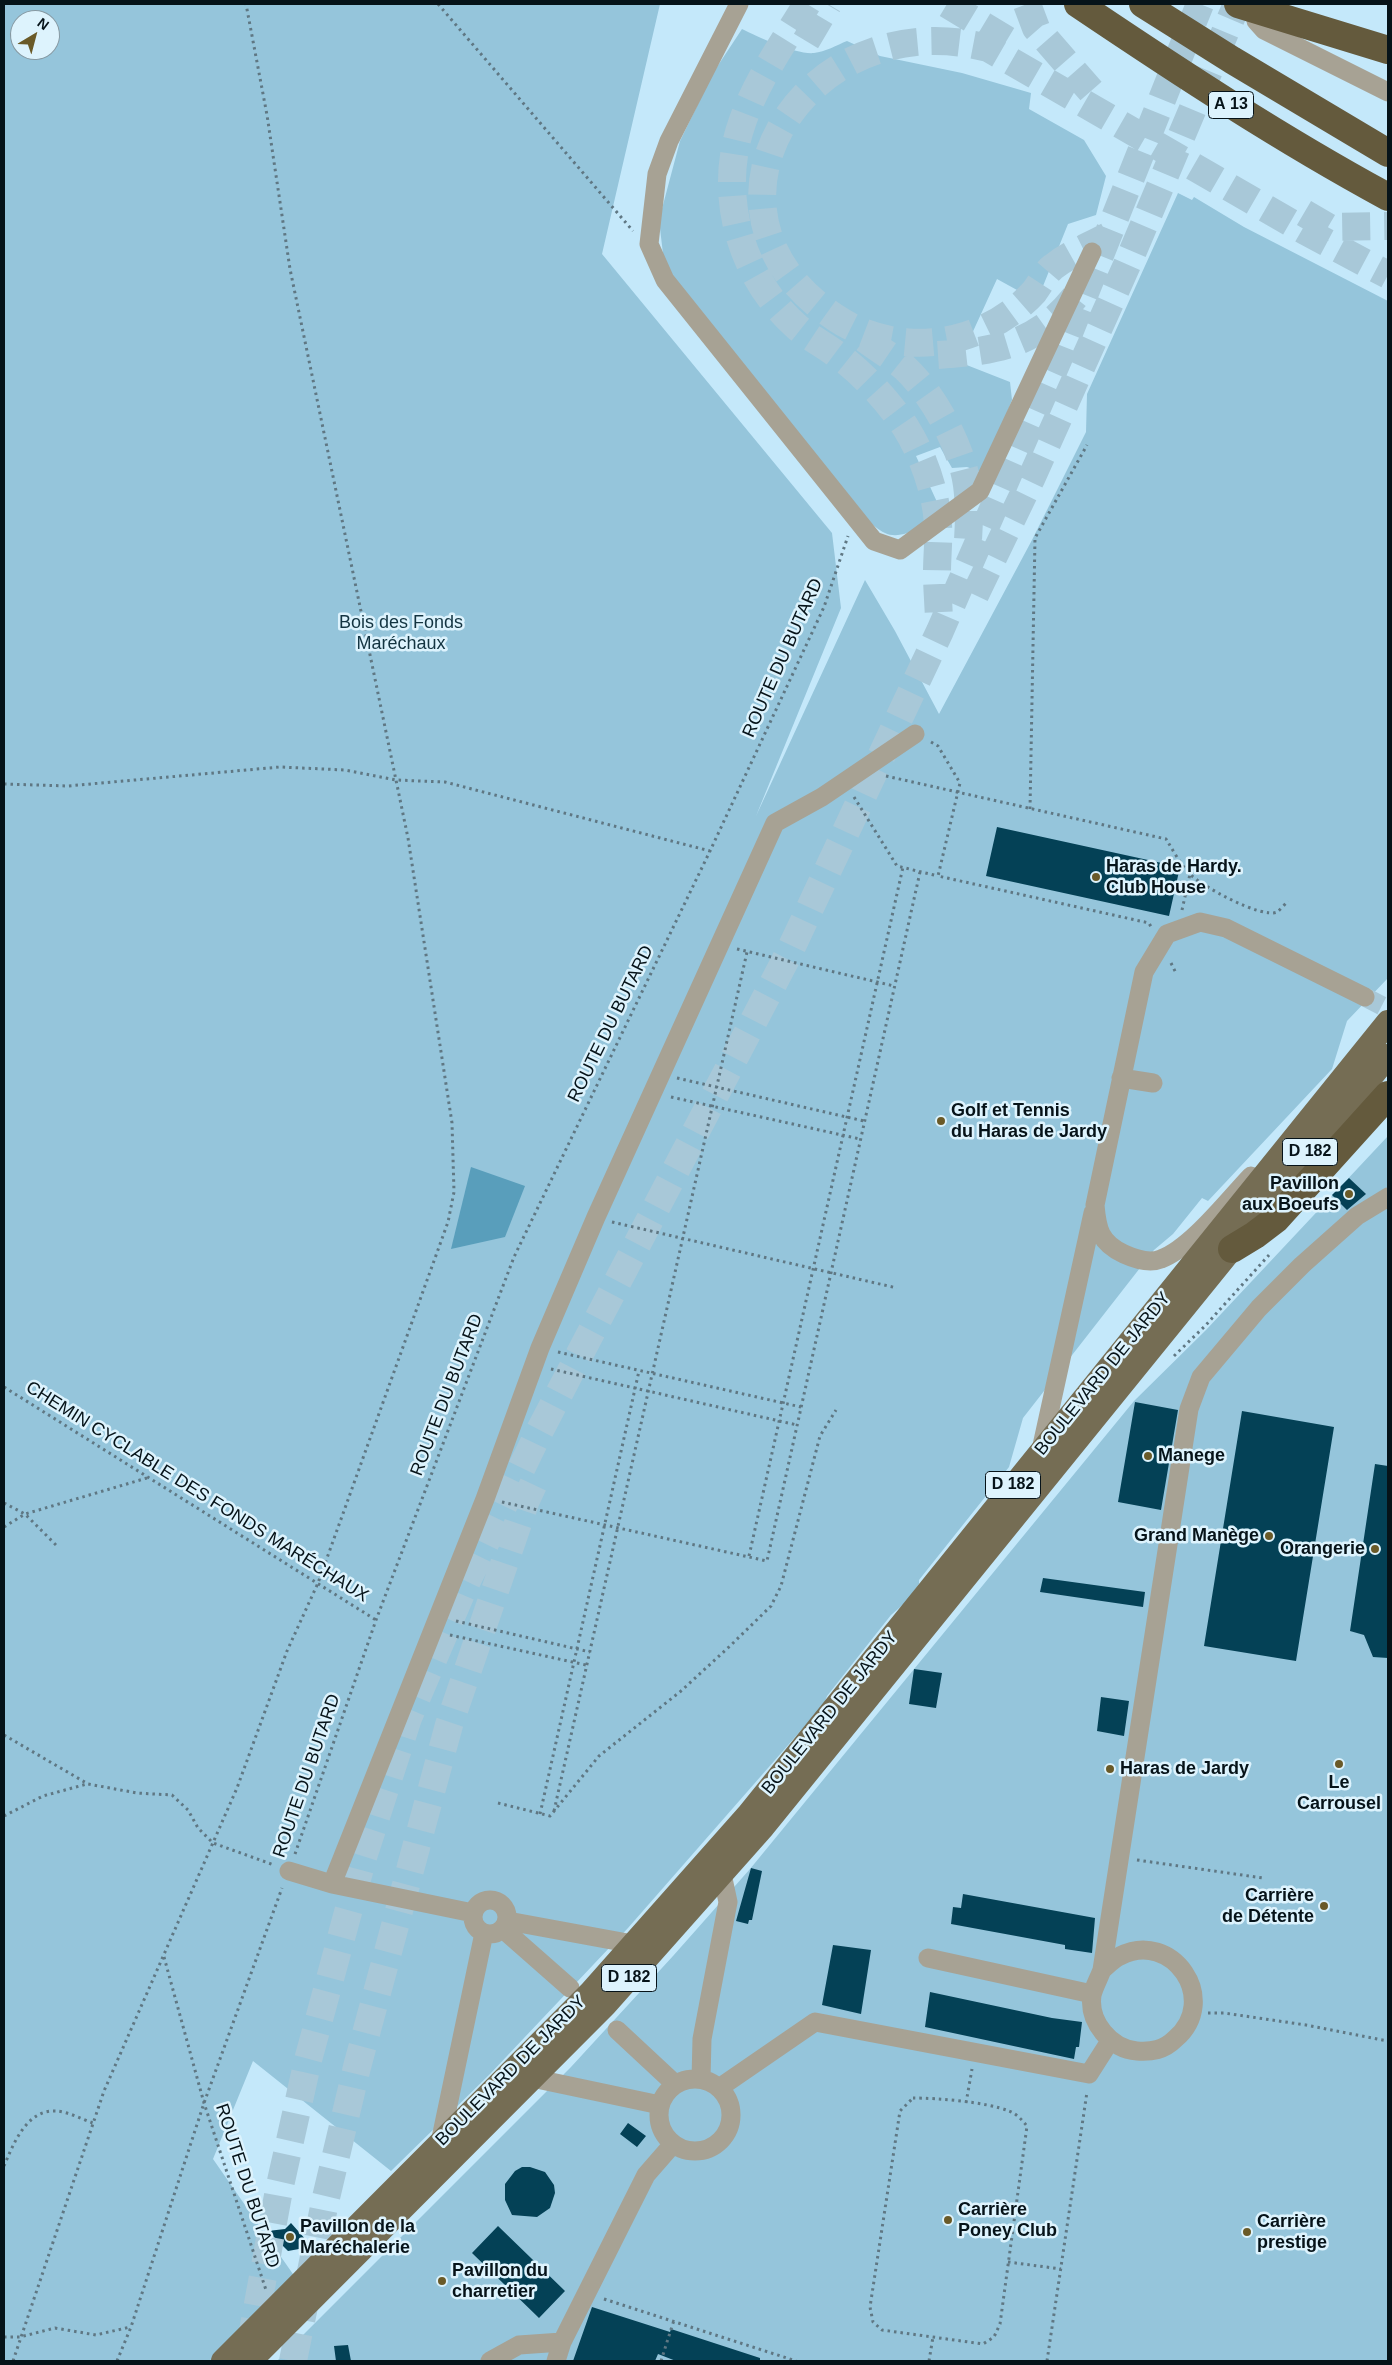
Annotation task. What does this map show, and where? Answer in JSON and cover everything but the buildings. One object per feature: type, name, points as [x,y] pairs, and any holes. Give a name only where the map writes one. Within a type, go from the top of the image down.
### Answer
[{"type":"highway","name":"A 13","points":[[1078,4],[1212,93],[1323,161],[1388,197]]},
{"type":"highway","name":"A 13","points":[[1143,4],[1265,80],[1388,153]]},
{"type":"highway","points":[[1245,6],[1388,50]]},
{"type":"highway","points":[[1232,1249],[1255,1236],[1276,1219],[1380,1104]]},
{"type":"main road","name":"BOULEVARD DE JARDY","points":[[223,2361],[591,1992],[748,1815],[1388,1022]]},
{"type":"main road","name":"BOULEVARD DE JARDY","points":[[250,2361],[605,2005],[722,1874],[763,1827],[1385,1060]]},
{"type":"lane","points":[[739,4],[669,141],[657,174],[649,244],[665,280],[874,541],[900,550],[980,491],[1092,252]]},
{"type":"lane","points":[[1245,6],[1264,30],[1388,92]]},
{"type":"lane","points":[[332,1884],[485,1499],[537,1356],[596,1217],[775,823],[844,782],[915,734]]},
{"type":"lane","points":[[1041,1451],[1144,972],[1166,934],[1200,922],[1226,928],[1365,997]]},
{"type":"lane","points":[[1380,1104],[1385,1060]]},
{"type":"lane","points":[[1121,1078],[1153,1083]]},
{"type":"lane","points":[[1095,1205],[1097,1228],[1112,1249],[1137,1260],[1160,1260],[1182,1248],[1318,1107]]},
{"type":"lane","points":[[1102,1970],[1119,1956],[1136,1951],[1153,1951],[1170,1958],[1188,1977],[1194,1994],[1193,2014],[1184,2032],[1167,2047],[1150,2052],[1128,2050],[1110,2041],[1098,2025],[1092,2008],[1092,1994],[1102,1970],[1189,1409],[1201,1377],[1260,1308],[1302,1265],[1357,1216],[1388,1197]]},
{"type":"lane","points":[[289,1871],[332,1884],[472,1913]]},
{"type":"lane","points":[[701,2079],[702,2038],[728,1902],[722,1874]]},
{"type":"lane","points":[[488,1899],[499,1901],[507,1910],[505,1925],[494,1934],[484,1933],[477,1929],[472,1913],[478,1903],[488,1899]]},
{"type":"lane","points":[[505,1925],[633,1944]]},
{"type":"lane","points":[[505,1925],[570,1988]]},
{"type":"lane","points":[[440,2143],[484,1933]]},
{"type":"lane","points":[[928,1958],[1092,1994]]},
{"type":"lane","points":[[719,2088],[815,2022],[1089,2074],[1110,2041]]},
{"type":"lane","points":[[617,2030],[675,2084]]},
{"type":"lane","points":[[532,2078],[660,2105]]},
{"type":"lane","points":[[690,2079],[701,2079],[719,2088],[727,2097],[731,2110],[731,2122],[724,2137],[712,2147],[700,2151],[684,2149],[673,2144],[663,2132],[659,2120],[660,2105],[666,2092],[675,2084],[690,2079]]},
{"type":"lane","points":[[556,2361],[562,2342],[588,2295],[646,2175],[673,2144]]},
{"type":"lane","points":[[495,2360],[519,2345],[562,2342]]},
{"type":"path","points":[[13,2361],[104,2091],[237,1788],[287,1651],[318,1583],[448,1222],[454,1192],[452,1123],[408,838],[290,270],[267,116],[246,4]]},
{"type":"path","points":[[438,4],[627,226],[649,244]]},
{"type":"path","points":[[1030,809],[1035,538],[1087,446]]},
{"type":"path","name":"ROUTE DU BUTARD","points":[[273,2312],[204,2103],[289,1871],[376,1620],[514,1257],[710,851],[824,608],[855,516]]},
{"type":"path","points":[[915,734],[938,746],[960,783],[938,876]]},
{"type":"path","points":[[4,784],[68,786],[280,767],[345,770],[396,780],[445,782],[710,851]]},
{"type":"path","points":[[861,770],[1166,839],[1190,874],[1207,887],[1234,901],[1268,913],[1277,912],[1288,901]]},
{"type":"path","points":[[844,782],[897,866],[1149,923],[1176,973]]},
{"type":"path","points":[[749,1556],[903,867]]},
{"type":"path","points":[[485,1499],[767,1560],[920,872]]},
{"type":"path","points":[[1178,930],[1190,874]]},
{"type":"path","points":[[720,945],[894,986]]},
{"type":"path","points":[[554,1811],[747,952]]},
{"type":"path","points":[[661,1074],[864,1121]]},
{"type":"path","points":[[653,1092],[860,1139]]},
{"type":"path","points":[[596,1217],[682,1240],[897,1288]]},
{"type":"path","points":[[537,1356],[639,1371],[801,1407]]},
{"type":"path","points":[[537,1356],[635,1389],[797,1425]]},
{"type":"path","points":[[540,1814],[639,1371]]},
{"type":"path","name":"CHEMIN CYCLABLE DES FONDS MARÉCHAUX","points":[[4,1387],[376,1620]]},
{"type":"path","points":[[498,1803],[550,1816],[598,1756],[681,1691],[771,1606],[781,1586],[820,1436],[836,1410]]},
{"type":"path","points":[[4,1526],[25,1514],[148,1478]]},
{"type":"path","points":[[4,1503],[25,1514],[58,1547]]},
{"type":"path","points":[[435,1624],[590,1652]]},
{"type":"path","points":[[435,1624],[586,1665]]},
{"type":"path","points":[[5,1735],[88,1784],[137,1793],[172,1795],[188,1810],[198,1828],[213,1843],[289,1871]]},
{"type":"path","points":[[4,1816],[44,1796],[88,1784]]},
{"type":"path","points":[[1120,1857],[1264,1878]]},
{"type":"path","points":[[117,2361],[131,2326],[204,2103],[163,1956]]},
{"type":"path","points":[[1193,2014],[1233,2014],[1306,2025],[1388,2042]]},
{"type":"path","points":[[966,2103],[975,2052]]},
{"type":"path","points":[[1047,2361],[1089,2074]]},
{"type":"path","points":[[913,2098],[966,2103],[1009,2111],[1019,2116],[1027,2126],[1000,2324],[994,2338],[983,2344],[882,2330],[873,2322],[870,2307],[900,2110],[913,2098]]},
{"type":"path","points":[[4,2166],[17,2135],[37,2116],[54,2111],[93,2123]]},
{"type":"path","points":[[1008,2262],[1061,2269]]},
{"type":"path","points":[[588,2295],[674,2320],[796,2361]]},
{"type":"path","points":[[661,2361],[674,2320]]},
{"type":"path","points":[[4,2337],[20,2337],[55,2328],[96,2335],[131,2326]]},
{"type":"path","points":[[929,2361],[933,2337]]},
{"type":"green space","name":"Bois des Fonds Maréchaux","points":[[4,4],[660,4],[602,254],[832,533],[841,608],[756,816],[865,580],[895,631],[939,714],[1032,540],[1086,432],[1087,394],[1178,193],[1192,200],[1194,197],[1244,227],[1388,301],[1388,978],[1347,1021],[1332,1069],[1208,1201],[1202,1198],[1173,1234],[1154,1250],[1023,1418],[1009,1467],[919,1580],[919,1584],[906,1602],[891,1615],[827,1696],[824,1704],[628,1928],[490,2074],[391,2171],[253,2061],[213,2159],[295,2277],[210,2361],[4,2361]]},
{"type":"green space","points":[[742,29],[778,45],[807,53],[822,51],[847,41],[880,56],[962,73],[1031,93],[1029,109],[1084,140],[1106,176],[1096,215],[1068,224],[1037,301],[997,279],[959,362],[1010,382],[1012,400],[983,473],[967,467],[952,468],[940,447],[916,456],[937,502],[939,514],[914,531],[891,535],[877,528],[865,518],[680,287],[664,262],[659,220],[680,141],[713,73]]},
{"type":"green space","name":"Haras de Jardy","points":[[1388,1136],[1388,2361],[277,2361],[571,2067],[673,1956],[750,1869],[1134,1401],[1206,1330]]},
{"type":"shaded area","points":[[471,1167],[525,1186],[505,1237],[451,1249]]},
{"type":"tunnel","points":[[807,4],[763,77],[742,123],[735,150],[732,178],[733,205],[748,259],[760,283],[777,306],[796,326],[831,350],[864,378],[892,408],[912,439],[928,474],[937,512],[939,626]]},
{"type":"tunnel","points":[[806,41],[828,4]]},
{"type":"tunnel","points":[[947,4],[1012,43]]},
{"type":"tunnel","points":[[1027,4],[1036,28],[1091,91]]},
{"type":"tunnel","points":[[250,2347],[279,2190],[308,2060],[363,1857],[408,1718],[463,1589],[538,1434],[787,957],[940,631],[1061,353],[1200,4]]},
{"type":"tunnel","points":[[975,595],[1031,479],[1130,258],[1237,4]]},
{"type":"tunnel","points":[[1108,236],[1059,262],[1050,269],[1027,300],[991,325],[971,334],[945,341],[912,343],[896,341],[865,333],[836,318],[788,274],[765,224],[764,173],[782,125],[817,84],[864,55],[922,41],[988,48],[1305,231],[1388,275]]},
{"type":"tunnel","points":[[1304,213],[1328,227],[1388,226]]},
{"type":"tunnel","points":[[938,355],[997,348],[1014,342],[1046,326],[1075,297]]},
{"type":"tunnel","points":[[865,339],[900,364],[915,379],[936,406],[953,438],[967,485],[969,502],[967,553]]},
{"type":"tunnel","points":[[1365,997],[1388,1009]]},
{"type":"tunnel","points":[[293,2361],[325,2202],[357,2067],[449,1725],[526,1500],[539,1472]]},
{"type":"place","name":"Haras de Hardy. Club House","points":[[1096,877]]},
{"type":"place","name":"Golf et Tennis du Haras de Jardy","points":[[941,1121]]},
{"type":"place","name":"Pavillon aux Boeufs","points":[[1349,1194]]},
{"type":"place","name":"Manege","points":[[1148,1456]]},
{"type":"place","name":"Grand Manège","points":[[1269,1536]]},
{"type":"place","name":"Orangerie","points":[[1375,1549]]},
{"type":"place","name":"Le Carrousel","points":[[1339,1764]]},
{"type":"place","name":"Haras de Jardy","points":[[1110,1769]]},
{"type":"place","name":"Carrière de Détente","points":[[1324,1906]]},
{"type":"place","name":"Carrière Poney Club","points":[[948,2220]]},
{"type":"place","name":"Carrière prestige","points":[[1247,2232]]},
{"type":"place","name":"Pavillon de la Maréchalerie","points":[[290,2237]]},
{"type":"place","name":"Pavillon du charretier","points":[[442,2281]]}]
